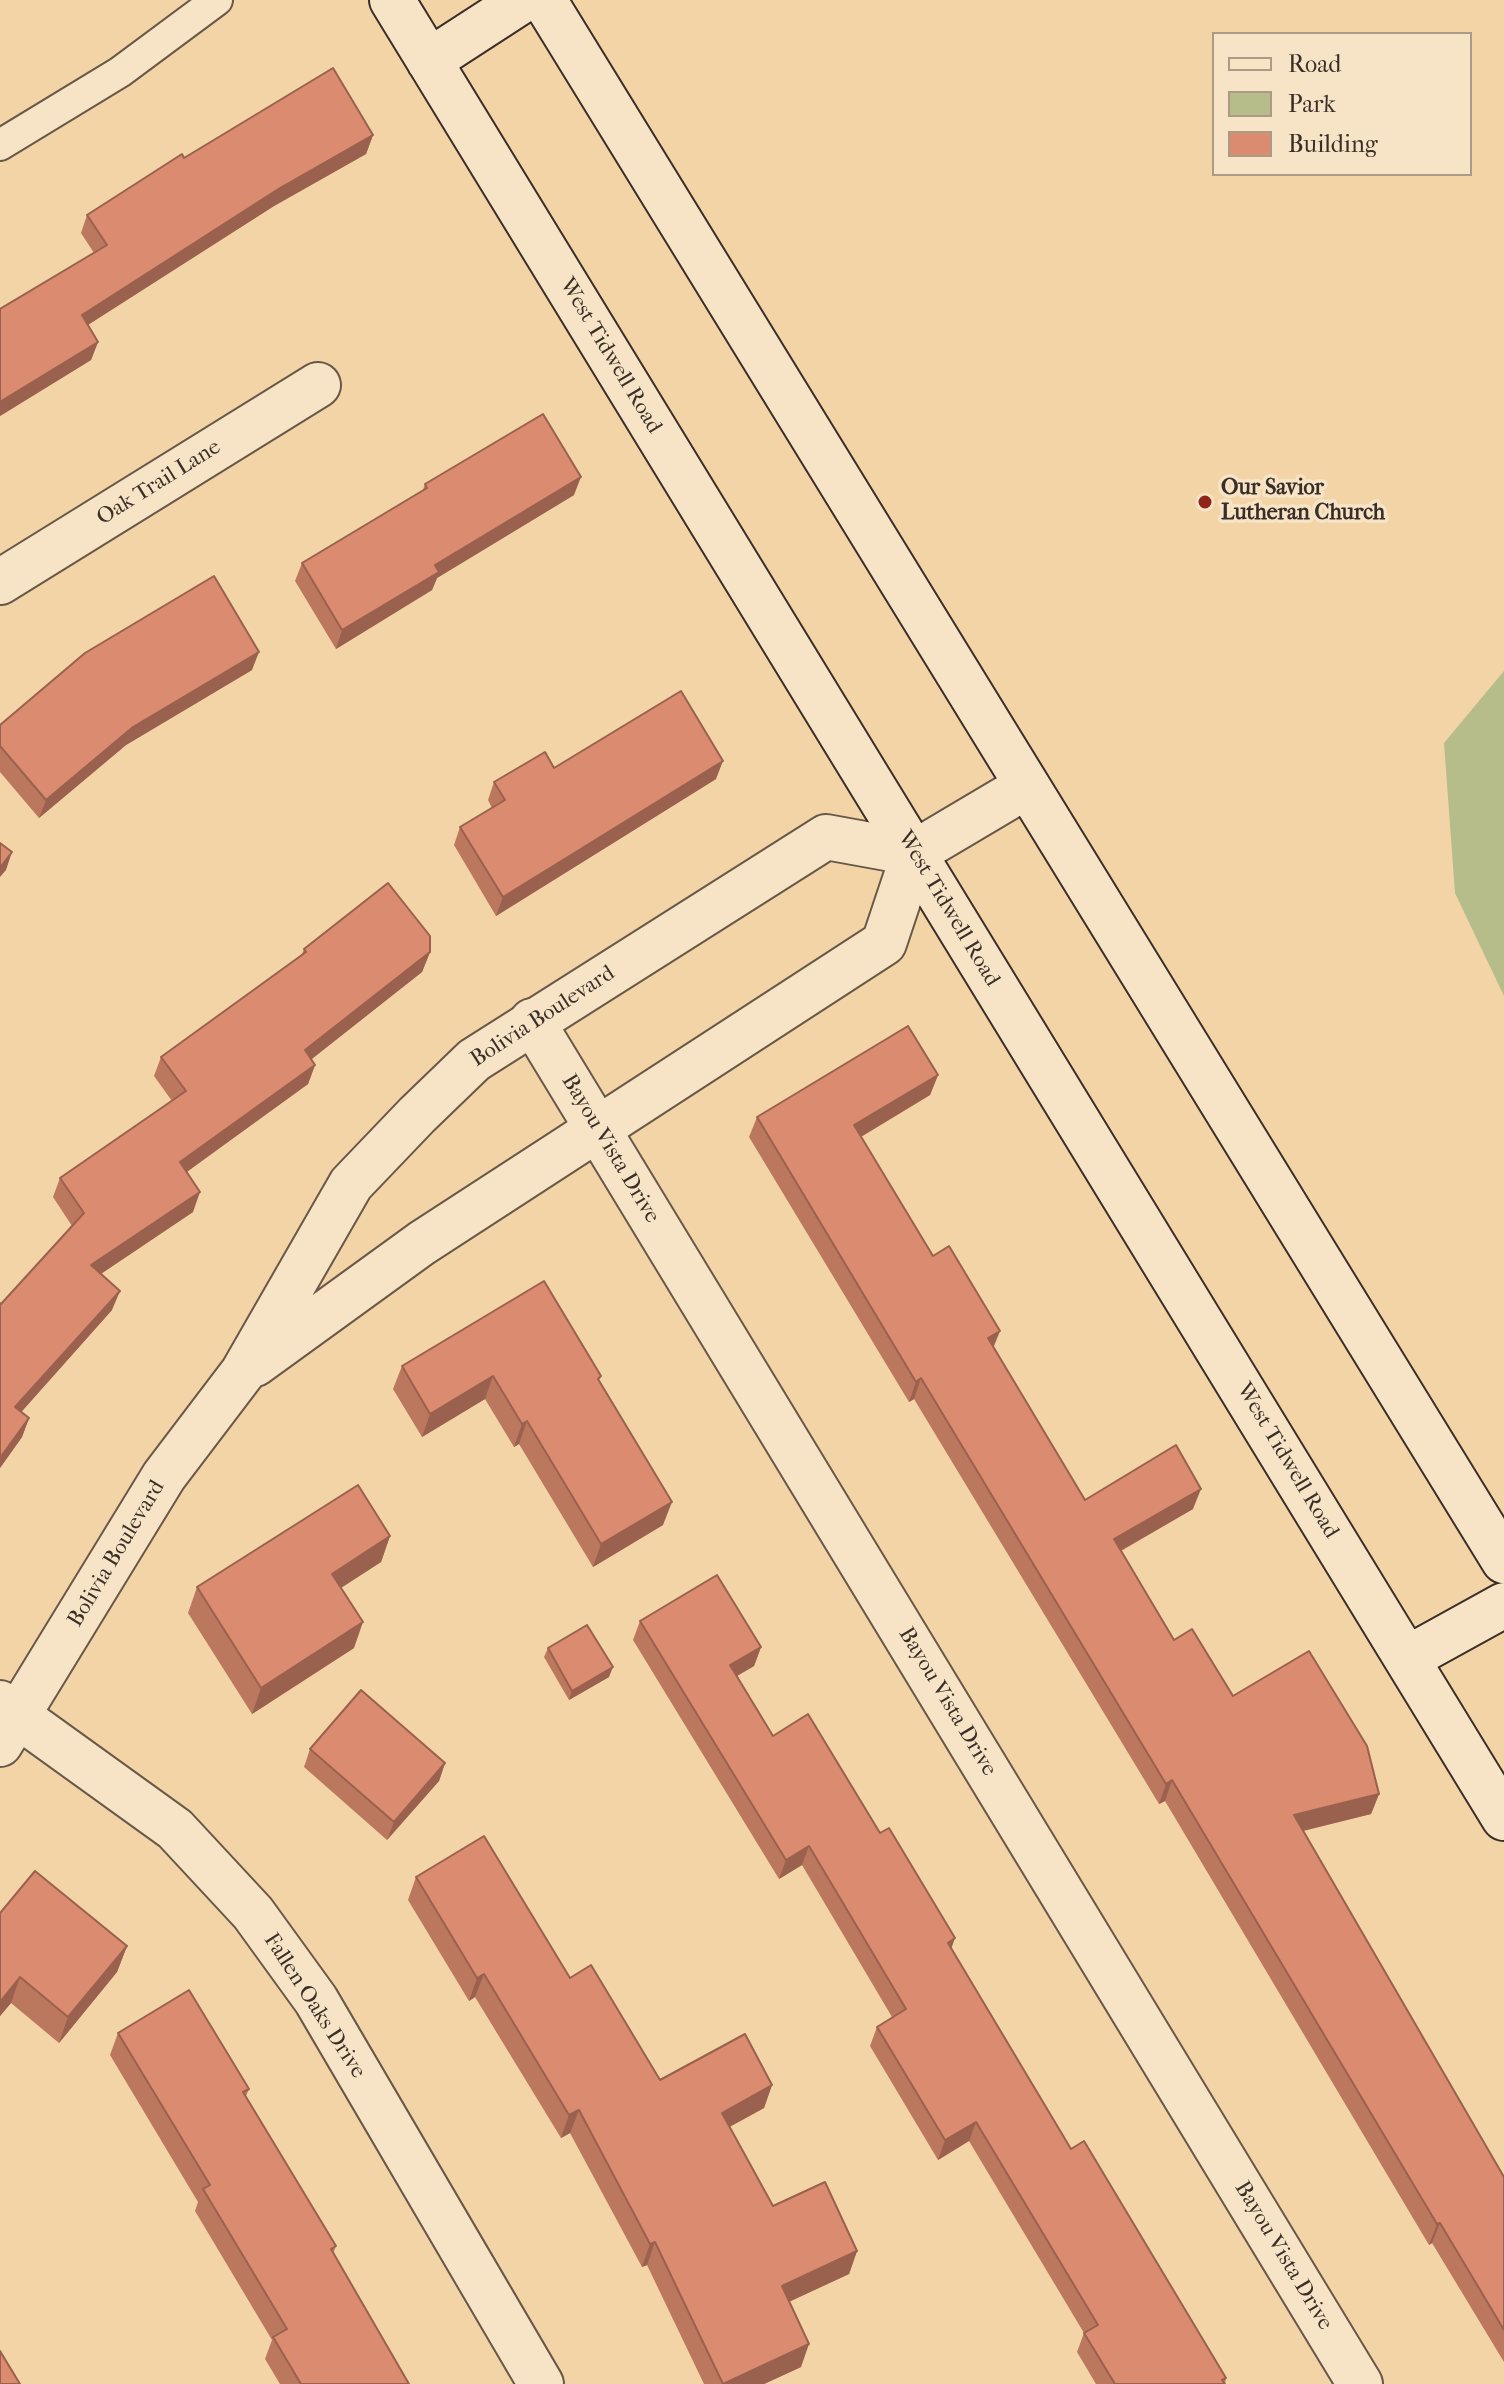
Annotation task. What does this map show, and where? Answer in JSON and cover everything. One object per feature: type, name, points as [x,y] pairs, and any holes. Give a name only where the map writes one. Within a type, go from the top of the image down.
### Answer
[{"type":"street","name":"West Tidwell Road","points":[[392,0],[1504,1818]]},
{"type":"street","points":[[429,61],[523,0]]},
{"type":"street","points":[[544,0],[1504,1561]]},
{"type":"street","name":"Oak Trail Lane","points":[[0,582],[318,385]]},
{"type":"street","points":[[914,853],[1027,786]]},
{"type":"street","name":"Bolivia Boulevard","points":[[6,1720],[164,1476],[243,1372],[351,1184],[474,1060],[826,837],[914,853],[884,943],[422,1243],[243,1372]]},
{"type":"street","name":"Bayou Vista Drive","points":[[532,1021],[1360,2384]]},
{"type":"street","points":[[1408,1658],[1504,1605]]},
{"type":"street","name":"Fallen Oaks Drive","points":[[6,1720],[175,1829],[253,1913],[316,2000],[541,2384]]},
{"type":"lane","points":[[0,145],[120,72],[217,0]]},
{"type":"green space","points":[[1504,671],[1504,996],[1455,893],[1444,743]]},
{"type":"building","points":[[333,68],[373,135],[280,188],[82,315],[98,342],[0,402],[0,309],[107,245],[87,215],[182,154],[184,158]]},
{"type":"building","points":[[543,414],[581,477],[435,565],[439,572],[342,630],[302,563],[427,488],[425,484]]},
{"type":"building","points":[[214,576],[259,652],[133,727],[46,800],[0,746],[0,725],[85,653]]},
{"type":"building","points":[[681,691],[723,761],[503,897],[460,827],[505,800],[494,782],[545,752],[554,768]]},
{"type":"building","points":[[0,843],[12,852],[0,868]]},
{"type":"building","points":[[388,883],[430,936],[430,952],[305,1050],[315,1065],[180,1162],[200,1192],[91,1265],[120,1291],[15,1407],[29,1418],[0,1458],[0,1303],[84,1213],[60,1178],[186,1091],[161,1057],[306,952],[304,949]]},
{"type":"building","points":[[908,1026],[938,1075],[854,1125],[933,1256],[949,1246],[1000,1331],[988,1338],[1085,1500],[1176,1445],[1201,1489],[1114,1539],[1174,1640],[1192,1629],[1233,1696],[1309,1651],[1367,1746],[1379,1794],[1294,1815],[1504,2177],[1504,2330],[1440,2223],[1437,2224],[1172,1780],[1166,1784],[921,1378],[916,1382],[757,1117]]},
{"type":"building","points":[[544,1281],[672,1502],[601,1544],[527,1421],[522,1424],[493,1376],[430,1414],[402,1366]]},
{"type":"building","points":[[358,1485],[390,1536],[332,1574],[363,1622],[261,1688],[197,1587]]},
{"type":"building","points":[[717,1575],[761,1647],[730,1665],[773,1736],[808,1714],[880,1833],[889,1828],[955,1938],[948,1943],[1071,2149],[1084,2141],[1226,2378],[1222,2380],[1225,2384],[1115,2384],[1084,2333],[1098,2325],[976,2122],[945,2140],[877,2027],[906,2009],[809,1846],[786,1860],[640,1621]]},
{"type":"building","points":[[587,1625],[613,1667],[572,1691],[548,1648]]},
{"type":"building","points":[[361,1690],[445,1763],[394,1822],[310,1749]]},
{"type":"building","points":[[484,1836],[570,1978],[591,1965],[660,2080],[745,2034],[772,2085],[722,2113],[773,2206],[825,2182],[857,2251],[782,2286],[809,2344],[723,2384],[655,2242],[650,2244],[579,2110],[569,2115],[484,1974],[477,1978],[416,1877]]},
{"type":"building","points":[[35,1871],[127,1946],[68,2017],[20,1977],[0,2002],[0,1913]]},
{"type":"building","points":[[189,1990],[249,2089],[243,2092],[336,2246],[331,2249],[409,2384],[301,2384],[273,2337],[287,2329],[203,2189],[210,2185],[118,2033]]},
{"type":"building","points":[[0,2351],[20,2384],[0,2384]]},
{"type":"place","name":"Our Savior Lutheran Church","points":[[1205,502]]}]
